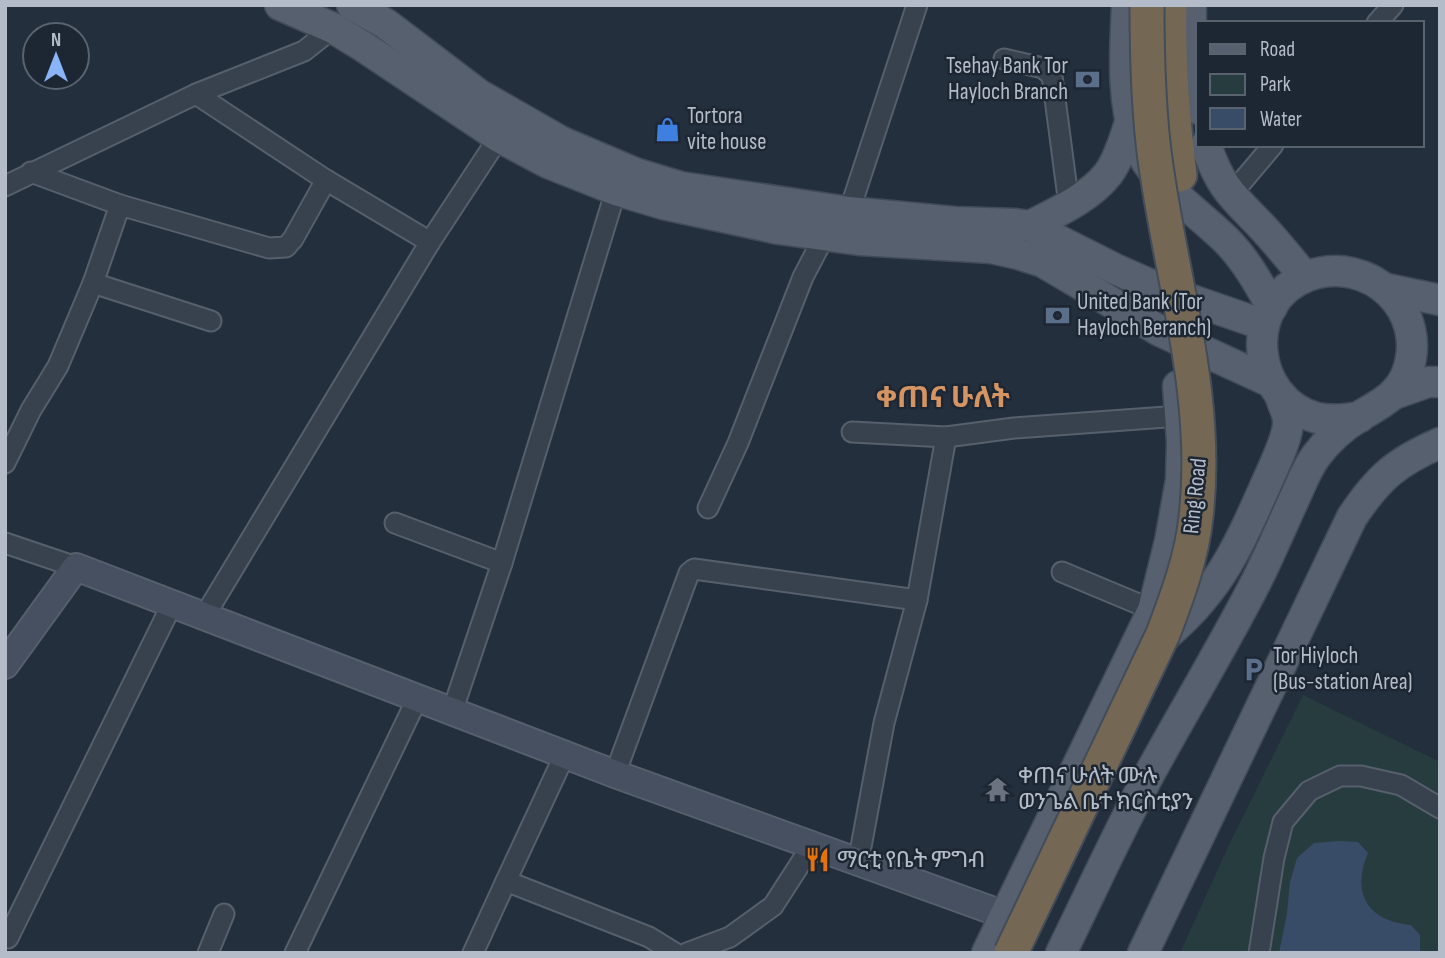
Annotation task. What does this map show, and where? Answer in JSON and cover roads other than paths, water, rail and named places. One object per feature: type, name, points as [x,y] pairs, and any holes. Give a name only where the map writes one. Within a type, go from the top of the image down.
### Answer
[{"type":"highway","name":"Ring Road","points":[[1011,953],[1163,634],[1176,600],[1196,520],[1200,438],[1195,376],[1155,159],[1150,117],[1147,5]]},
{"type":"highway","name":"Ring Road","points":[[1036,953],[1183,642],[1206,577],[1219,500],[1222,428],[1220,403],[1177,153],[1169,54],[1170,5]]},
{"type":"main road","points":[[280,5],[333,28],[499,137],[548,163],[616,190],[663,204],[742,210],[849,212],[1030,226],[1139,280],[1268,316]]},
{"type":"main road","points":[[352,5],[386,24],[478,94],[562,142],[635,173],[825,235],[859,240],[991,248],[1043,262],[1135,318],[1275,388],[1297,409],[1317,418],[1339,420],[1360,416]]},
{"type":"main road","points":[[1127,5],[1126,90],[1137,143],[1145,159],[1172,191],[1228,243],[1254,277],[1268,316]]},
{"type":"main road","points":[[1191,5],[1190,26],[1196,88]]},
{"type":"main road","points":[[1030,226],[1093,189],[1108,173],[1132,117]]},
{"type":"main road","points":[[1207,147],[1215,172],[1230,196],[1305,277]]},
{"type":"main road","points":[[1061,953],[1149,774],[1257,579],[1316,456],[1331,439],[1394,394],[1406,374],[1412,352],[1410,329],[1401,307],[1387,289],[1368,277],[1347,271],[1326,271],[1305,277],[1286,290],[1268,316],[1261,344],[1263,363],[1288,422],[1279,456],[1238,549],[1214,587],[1176,627],[1127,666]]},
{"type":"main road","points":[[1387,289],[1440,300]]},
{"type":"main road","points":[[987,953],[1153,610],[1170,541],[1181,480],[1176,368],[1170,352],[1135,318]]},
{"type":"main road","points":[[1394,394],[1428,382],[1440,383]]},
{"type":"main road","points":[[1143,953],[1352,517],[1369,491],[1391,469],[1440,443]]},
{"type":"street","points":[[1379,21],[1393,5]]},
{"type":"street","points":[[849,212],[913,6]]},
{"type":"street","points":[[5,186],[196,94],[304,51],[333,28]]},
{"type":"street","points":[[1004,59],[1043,68],[1052,76],[1069,205]]},
{"type":"street","points":[[196,94],[326,180],[430,242]]},
{"type":"street","points":[[204,617],[430,242],[499,137]]},
{"type":"street","points":[[1230,196],[1271,147]]},
{"type":"street","points":[[31,172],[120,205],[270,248],[286,247],[293,239],[326,180]]},
{"type":"street","points":[[452,712],[502,563],[616,190]]},
{"type":"street","points":[[5,463],[31,410],[58,366],[93,283],[120,205]]},
{"type":"street","points":[[708,508],[738,443],[803,276],[825,235]]},
{"type":"street","points":[[93,283],[211,321]]},
{"type":"street","points":[[852,432],[946,437],[1014,428],[1180,416]]},
{"type":"street","points":[[858,863],[884,723],[917,600],[946,437]]},
{"type":"street","points":[[394,523],[502,563]]},
{"type":"street","points":[[5,543],[173,602],[204,617],[615,774],[1005,915]]},
{"type":"street","points":[[5,665],[76,566]]},
{"type":"street","points":[[615,774],[689,573],[694,569],[917,600]]},
{"type":"street","points":[[1062,572],[1153,610]]},
{"type":"street","points":[[8,938],[173,602]]},
{"type":"street","points":[[295,953],[417,699]]},
{"type":"street","points":[[473,953],[565,754]]},
{"type":"street","points":[[1259,953],[1274,858],[1283,822],[1309,791],[1340,776],[1361,776],[1401,785],[1440,808]]},
{"type":"street","points":[[688,953],[730,937],[773,906],[811,846]]},
{"type":"street","points":[[506,881],[638,933],[676,953]]},
{"type":"street","points":[[208,953],[224,914]]},
{"type":"water","points":[[1358,842],[1368,853],[1361,881],[1367,903],[1383,918],[1411,925],[1420,935],[1420,953],[1279,953],[1290,882],[1297,858],[1314,843]]},
{"type":"place","name":"Tsehay Bank Tor Hayloch Branch","points":[[1088,79]]},
{"type":"place","name":"Tortora vite house","points":[[667,129]]},
{"type":"place","name":"United Bank (Tor Hayloch Beranch)","points":[[1057,315]]},
{"type":"place","name":"Tor Hiyloch (Bus-station Area)","points":[[1253,669]]},
{"type":"place","name":"ቀጠና ሁለት ሙሉ ወንጌል ቤተ ክርስቲያን","points":[[998,789]]},
{"type":"place","name":"ማርቲ የቤት ምግብ","points":[[817,860]]},
{"type":"district","name":"ቀጠና ሁለት","points":[[943,398]]}]
